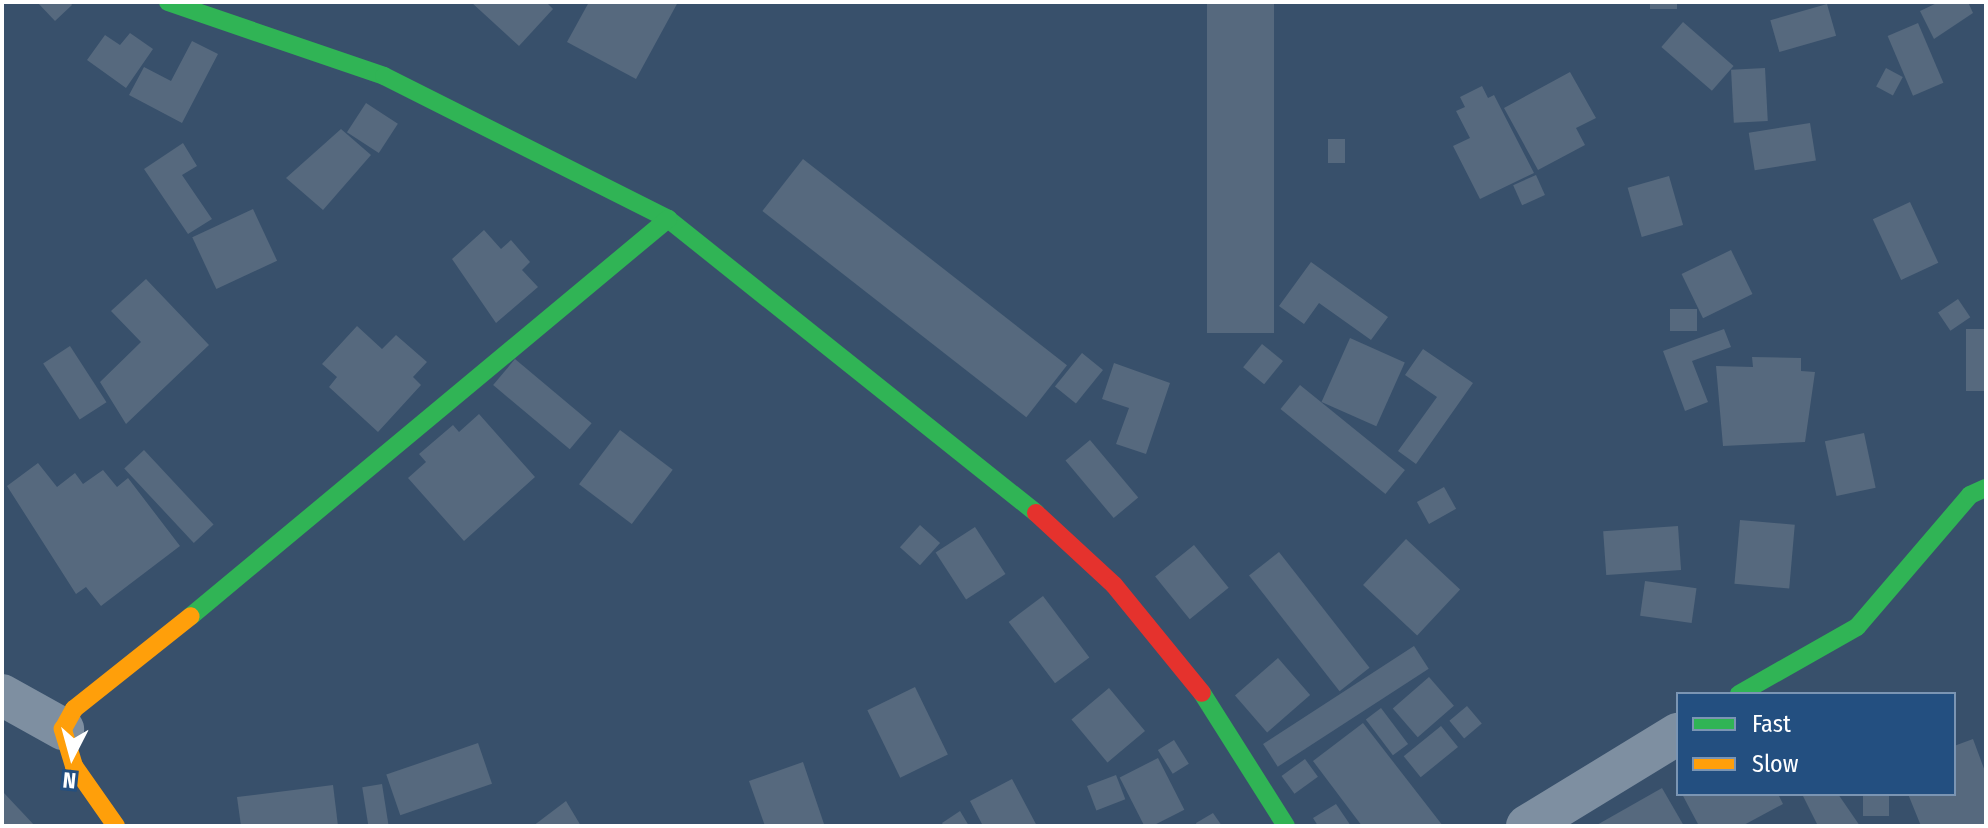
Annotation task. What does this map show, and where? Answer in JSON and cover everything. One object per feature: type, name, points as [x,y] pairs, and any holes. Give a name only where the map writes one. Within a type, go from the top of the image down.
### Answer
[{"type":"street","points":[[168,2],[384,76],[668,219],[996,476],[1114,585],[1192,677],[1286,826]]},
{"type":"street","points":[[63,729],[74,709],[334,503],[668,219]]},
{"type":"street","points":[[1743,692],[1857,627],[1970,495],[1986,488]]},
{"type":"street","points":[[2,695],[63,729],[74,766],[116,826]]},
{"type":"street","points":[[1527,826],[1676,735]]},
{"type":"building","points":[[37,2],[70,2],[72,5],[55,21]]},
{"type":"building","points":[[471,2],[546,2],[553,9],[519,46]]},
{"type":"building","points":[[589,2],[678,2],[636,79],[567,42]]},
{"type":"building","points":[[1207,2],[1274,2],[1274,333],[1207,333]]},
{"type":"building","points":[[1650,2],[1677,2],[1677,9],[1650,9]]},
{"type":"building","points":[[1939,2],[1968,2],[1973,13],[1934,39],[1920,11]]},
{"type":"building","points":[[1827,4],[1836,36],[1779,52],[1770,20]]},
{"type":"building","points":[[1683,22],[1734,66],[1712,91],[1661,47]]},
{"type":"building","points":[[1918,23],[1943,83],[1913,96],[1888,36]]},
{"type":"building","points":[[130,33],[153,49],[126,88],[87,60],[105,35],[120,45]]},
{"type":"building","points":[[192,41],[218,54],[182,123],[129,95],[144,67],[171,81]]},
{"type":"building","points":[[1765,68],[1768,121],[1734,123],[1731,70]]},
{"type":"building","points":[[1886,68],[1903,77],[1893,95],[1876,87]]},
{"type":"building","points":[[1570,72],[1596,118],[1576,128],[1585,145],[1538,170],[1504,108]]},
{"type":"building","points":[[1482,86],[1488,98],[1494,95],[1534,173],[1480,199],[1453,146],[1470,138],[1456,111],[1465,107],[1460,97]]},
{"type":"building","points":[[366,103],[398,124],[379,153],[347,132]]},
{"type":"building","points":[[1810,123],[1816,161],[1755,170],[1749,133]]},
{"type":"building","points":[[341,129],[371,155],[323,210],[286,178]]},
{"type":"building","points":[[1328,139],[1345,139],[1345,163],[1328,163]]},
{"type":"building","points":[[183,143],[197,166],[182,175],[212,219],[188,234],[144,169]]},
{"type":"building","points":[[803,159],[1067,365],[1026,417],[762,211]]},
{"type":"building","points":[[1536,175],[1545,195],[1522,205],[1513,185]]},
{"type":"building","points":[[1669,176],[1683,225],[1642,237],[1628,188]]},
{"type":"building","points":[[1910,202],[1938,263],[1901,280],[1873,219]]},
{"type":"building","points":[[253,209],[277,261],[216,289],[192,237]]},
{"type":"building","points":[[484,230],[501,249],[511,240],[530,262],[522,270],[538,287],[496,323],[452,259]]},
{"type":"building","points":[[1731,250],[1752,294],[1703,318],[1682,274]]},
{"type":"building","points":[[1311,262],[1388,317],[1371,340],[1319,303],[1304,324],[1279,306]]},
{"type":"building","points":[[146,279],[209,345],[126,424],[100,382],[141,342],[111,311]]},
{"type":"building","points":[[1958,299],[1970,317],[1950,331],[1938,312]]},
{"type":"building","points":[[1670,309],[1697,309],[1697,331],[1670,331]]},
{"type":"building","points":[[357,326],[382,349],[396,335],[427,362],[413,377],[421,385],[378,432],[329,387],[337,377],[322,364]]},
{"type":"building","points":[[1724,329],[1731,347],[1692,361],[1708,402],[1685,411],[1663,351]]},
{"type":"building","points":[[1966,329],[1986,329],[1986,391],[1966,391]]},
{"type":"building","points":[[1350,338],[1405,362],[1376,426],[1322,402]]},
{"type":"building","points":[[1262,344],[1283,361],[1264,384],[1243,367]]},
{"type":"building","points":[[70,346],[106,402],[80,420],[43,363]]},
{"type":"building","points":[[1423,349],[1473,383],[1416,464],[1398,451],[1437,397],[1405,375]]},
{"type":"building","points":[[1082,353],[1103,370],[1076,403],[1055,386]]},
{"type":"building","points":[[1752,357],[1801,358],[1801,371],[1815,372],[1805,442],[1723,446],[1716,366],[1753,367]]},
{"type":"building","points":[[515,359],[592,423],[570,449],[493,385]]},
{"type":"building","points":[[1114,363],[1170,383],[1146,454],[1116,444],[1129,408],[1102,399]]},
{"type":"building","points":[[1300,385],[1405,470],[1385,494],[1280,409]]},
{"type":"building","points":[[479,414],[535,477],[464,541],[408,478],[426,462],[419,454],[453,425],[459,432]]},
{"type":"building","points":[[620,430],[673,470],[632,524],[579,484]]},
{"type":"building","points":[[1864,433],[1876,488],[1837,496],[1825,441]]},
{"type":"building","points":[[1090,440],[1138,497],[1114,518],[1065,461]]},
{"type":"building","points":[[144,450],[214,525],[194,543],[124,468]]},
{"type":"building","points":[[38,463],[57,487],[75,473],[83,484],[103,470],[117,487],[128,478],[180,546],[101,606],[86,587],[76,594],[7,486]]},
{"type":"building","points":[[1444,487],[1456,509],[1429,524],[1417,502]]},
{"type":"building","points":[[1740,520],[1795,525],[1789,589],[1734,584]]},
{"type":"building","points":[[920,525],[940,543],[920,565],[900,547]]},
{"type":"building","points":[[1678,526],[1681,570],[1606,575],[1603,531]]},
{"type":"building","points":[[975,527],[1005,574],[966,600],[936,553]]},
{"type":"building","points":[[1406,539],[1460,589],[1417,636],[1363,585]]},
{"type":"building","points":[[1194,545],[1229,588],[1190,619],[1155,576]]},
{"type":"building","points":[[1279,552],[1370,668],[1340,691],[1249,575]]},
{"type":"building","points":[[1645,581],[1696,588],[1692,623],[1640,616]]},
{"type":"building","points":[[1043,596],[1089,657],[1055,683],[1009,622]]},
{"type":"building","points":[[1414,646],[1429,669],[1278,767],[1263,744]]},
{"type":"building","points":[[1278,658],[1310,695],[1267,732],[1235,695]]},
{"type":"building","points":[[1429,677],[1454,706],[1418,737],[1393,708]]},
{"type":"building","points":[[915,687],[948,754],[900,778],[867,710]]},
{"type":"building","points":[[1109,688],[1145,731],[1107,762],[1071,719]]},
{"type":"building","points":[[1467,706],[1482,724],[1464,738],[1449,721]]},
{"type":"building","points":[[1381,708],[1408,744],[1393,755],[1366,719]]},
{"type":"building","points":[[1363,723],[1443,826],[1362,826],[1313,761]]},
{"type":"building","points":[[1441,726],[1458,747],[1421,777],[1404,756]]},
{"type":"building","points":[[1973,739],[1986,774],[1986,824],[1921,826],[1909,796],[1956,796],[1956,745]]},
{"type":"building","points":[[1174,740],[1189,764],[1173,774],[1158,750]]},
{"type":"building","points":[[478,743],[492,784],[400,815],[386,775]]},
{"type":"building","points":[[1158,758],[1184,810],[1152,826],[1144,826],[1120,778]]},
{"type":"building","points":[[1305,759],[1318,777],[1294,794],[1282,776]]},
{"type":"building","points":[[803,762],[824,824],[765,826],[749,781]]},
{"type":"building","points":[[1116,775],[1125,799],[1096,810],[1087,786]]},
{"type":"building","points":[[1012,779],[1037,826],[983,826],[970,801]]},
{"type":"building","points":[[382,784],[389,826],[368,826],[362,787]]},
{"type":"building","points":[[333,785],[338,826],[241,826],[237,797]]},
{"type":"building","points":[[1662,788],[1684,826],[1595,826]]},
{"type":"building","points":[[4,793],[35,826],[2,826]]},
{"type":"building","points":[[1683,796],[1779,796],[1783,804],[1742,826],[1699,826]]},
{"type":"building","points":[[1803,796],[1839,796],[1860,826],[1818,826]]},
{"type":"building","points":[[1863,796],[1889,796],[1889,816],[1863,816]]},
{"type":"building","points":[[566,801],[581,826],[533,826]]},
{"type":"building","points":[[1336,804],[1351,826],[1318,826],[1313,818]]},
{"type":"building","points":[[960,811],[969,826],[944,826],[942,823]]},
{"type":"building","points":[[1213,813],[1222,826],[1197,826],[1196,823]]},
{"type":"traffic: fast","points":[[168,2],[384,76],[668,219],[1036,513]]},
{"type":"traffic: fast","points":[[191,616],[668,219]]},
{"type":"traffic: fast","points":[[1743,692],[1857,627],[1970,495],[1986,488]]},
{"type":"traffic: fast","points":[[1202,693],[1286,826]]},
{"type":"traffic: slow","points":[[116,826],[74,766],[63,729],[74,709],[191,616]]},
{"type":"traffic: jam","points":[[1036,513],[1114,585],[1202,693]]}]
